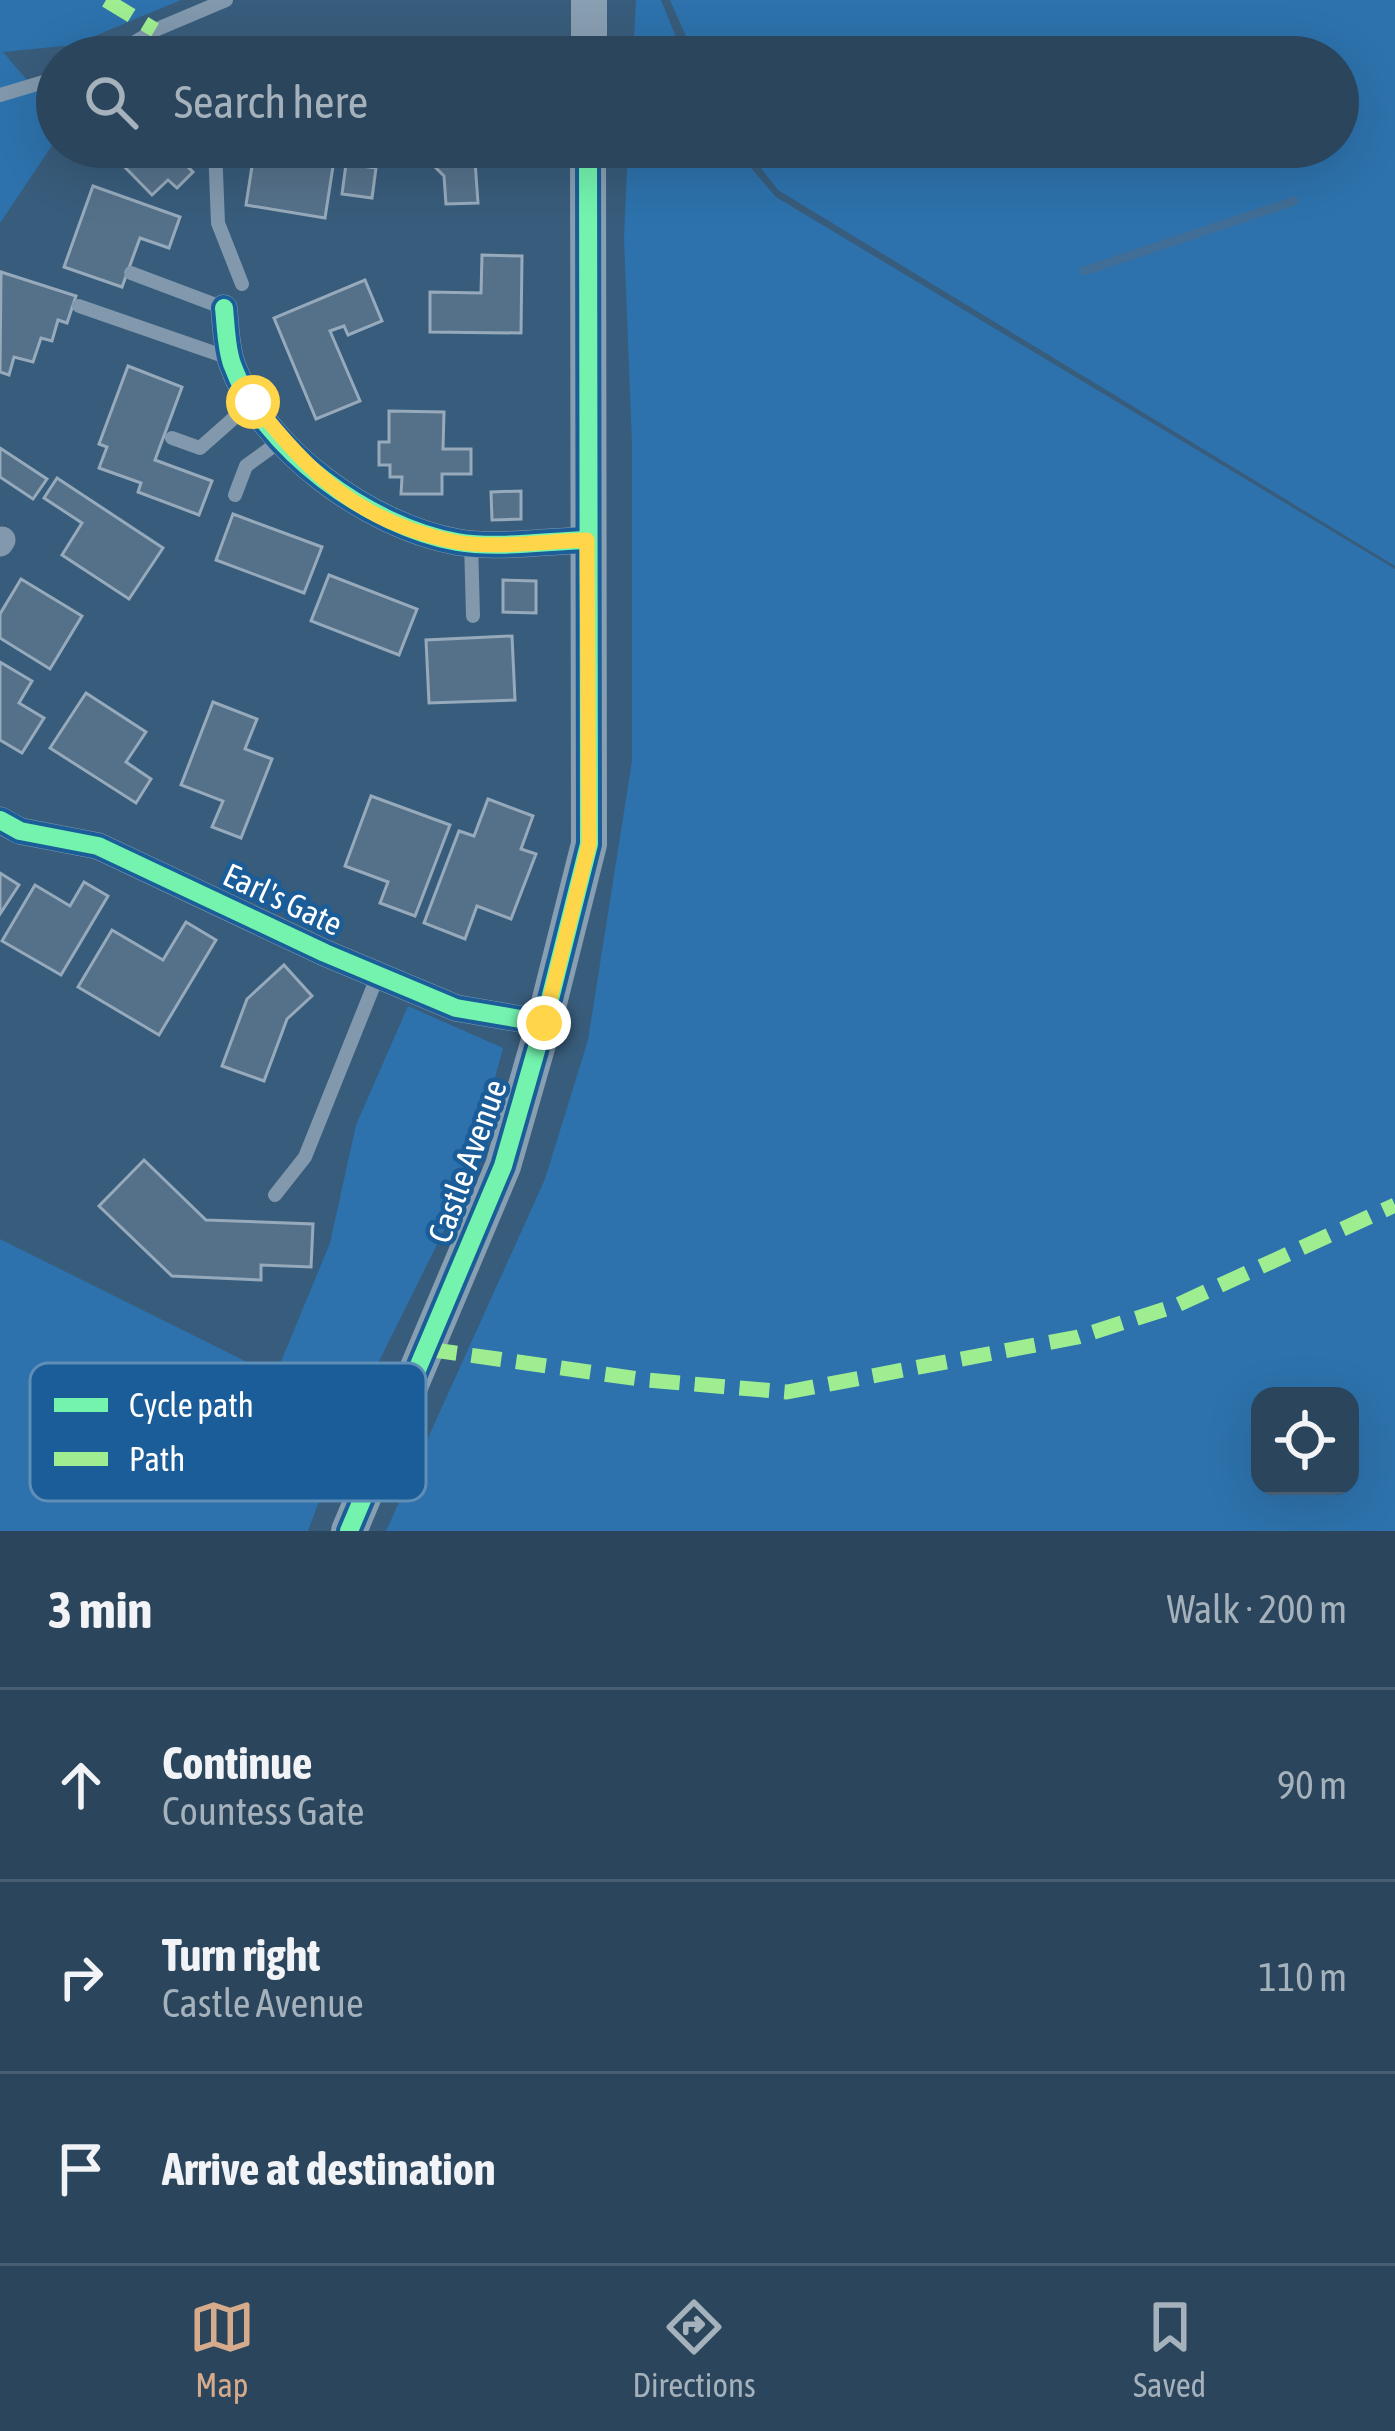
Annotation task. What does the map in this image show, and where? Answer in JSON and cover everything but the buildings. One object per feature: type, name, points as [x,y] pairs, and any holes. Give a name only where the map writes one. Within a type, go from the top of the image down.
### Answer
[{"type":"street","points":[[589,0],[589,36]]},
{"type":"street","name":"Castle Avenue","points":[[419,1363],[502,1166],[589,844],[588,168]]},
{"type":"street","points":[[224,308],[230,358],[253,402],[301,461],[351,502],[407,527],[471,542],[587,540]]},
{"type":"street","name":"Earl's Gate","points":[[0,820],[20,831],[98,846],[456,1008],[544,1023]]},
{"type":"street","name":"Castle Avenue","points":[[349,1531],[362,1501]]},
{"type":"lane","points":[[144,36],[226,0]]},
{"type":"lane","points":[[0,95],[36,84]]},
{"type":"lane","points":[[215,168],[218,223],[242,284]]},
{"type":"lane","points":[[131,273],[224,308]]},
{"type":"lane","points":[[79,306],[230,358]]},
{"type":"lane","points":[[172,437],[200,448],[253,402]]},
{"type":"lane","points":[[235,495],[246,466],[283,439]]},
{"type":"lane","points":[[471,542],[473,616]]},
{"type":"lane","points":[[274,1195],[305,1156],[378,975]]},
{"type":"shaded area","points":[[0,0],[181,0],[95,36],[36,36],[36,49],[3,52],[36,90],[37,168],[0,223]]},
{"type":"shaded area","points":[[636,0],[661,0],[676,36],[634,36]]},
{"type":"shaded area","points":[[670,0],[1395,0],[1395,566],[778,190],[761,168],[1359,168],[1359,36],[686,36]]},
{"type":"shaded area","points":[[627,168],[751,168],[776,197],[1395,569],[1395,1531],[386,1531],[400,1501],[426,1501],[426,1442],[545,1179],[588,1040],[632,761],[632,445],[624,237]]},
{"type":"shaded area","points":[[408,1006],[503,1048],[466,1186],[378,1363],[280,1363],[330,1243],[356,1125]]},
{"type":"shaded area","points":[[0,1239],[249,1363],[30,1363],[30,1501],[319,1501],[308,1531],[0,1531]]},
{"type":"waterway","points":[[1084,271],[1294,201]]},
{"type":"marked path","points":[[106,0],[155,30]]},
{"type":"marked path","points":[[427,1349],[646,1380],[787,1392],[1078,1337],[1175,1306],[1395,1205]]},
{"type":"cycle path","points":[[420,1363],[503,1166],[589,844],[588,168]]},
{"type":"cycle path","points":[[224,308],[230,357],[247,396],[294,454],[355,501],[389,520],[457,542],[505,545],[588,540]]},
{"type":"cycle path","points":[[0,820],[20,831],[98,846],[325,953],[456,1008],[544,1023]]},
{"type":"cycle path","points":[[349,1531],[362,1501]]},
{"type":"route","points":[[253,402],[301,461],[351,502],[407,527],[459,543],[587,540],[589,844],[544,1023]]}]
